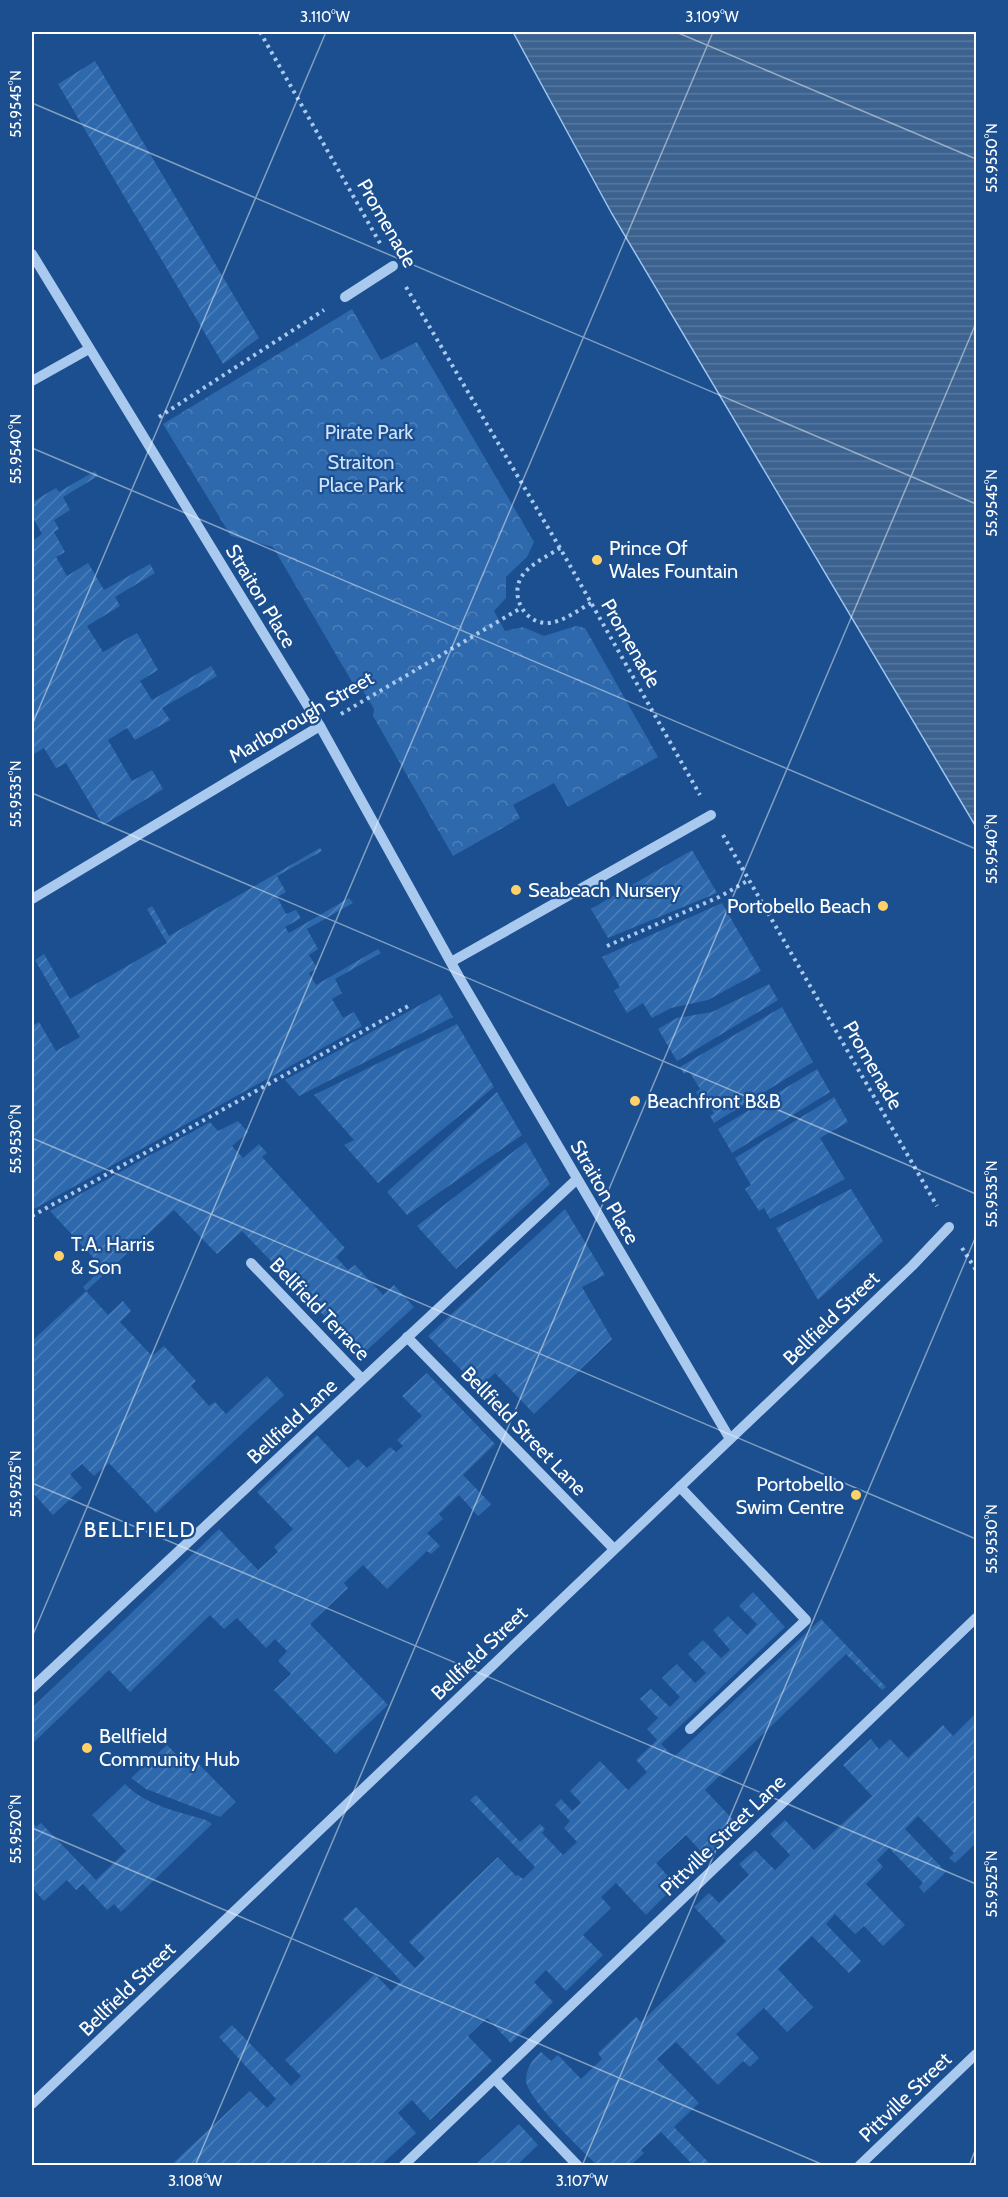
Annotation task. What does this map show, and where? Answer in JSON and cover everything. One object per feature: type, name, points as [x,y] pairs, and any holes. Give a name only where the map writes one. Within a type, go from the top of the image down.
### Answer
[{"type":"street","name":"Straiton Place","points":[[32,254],[320,726],[451,962],[576,1180],[730,1439]]},
{"type":"street","points":[[345,297],[393,266]]},
{"type":"street","points":[[32,381],[89,350]]},
{"type":"street","name":"Marlborough Street","points":[[32,899],[320,726]]},
{"type":"street","points":[[451,962],[711,814]]},
{"type":"street","name":"Bellfield Lane","points":[[32,1688],[576,1180]]},
{"type":"street","name":"Bellfield Street","points":[[32,2104],[916,1262],[949,1227]]},
{"type":"street","name":"Bellfield Terrace","points":[[251,1263],[362,1380]]},
{"type":"street","name":"Bellfield Street Lane","points":[[408,1337],[614,1549]]},
{"type":"street","points":[[680,1487],[806,1620],[690,1729]]},
{"type":"street","name":"Pittville Street Lane","points":[[403,2166],[976,1618]]},
{"type":"street","name":"Pittville Street","points":[[859,2166],[976,2054]]},
{"type":"street","points":[[495,2079],[578,2166]]},
{"type":"path","name":"Promenade","points":[[260,32],[393,266],[560,548],[749,880],[976,1270]]},
{"type":"path","points":[[138,430],[345,297]]},
{"type":"path","points":[[560,548],[523,575],[518,584],[517,594],[521,608],[531,618],[549,623],[559,621],[591,603]]},
{"type":"path","name":"Marlborough Street","points":[[320,726],[521,608]]},
{"type":"path","points":[[607,946],[719,897],[749,880]]},
{"type":"path","points":[[32,1216],[410,1005]]},
{"type":"green space","points":[[95,61],[259,338],[223,364],[58,84]]},
{"type":"green space","name":"Straiton Place Park","points":[[352,309],[381,360],[417,342],[534,542],[527,557],[506,577],[506,598],[494,611],[505,631],[523,627],[544,636],[576,626],[585,628],[658,757],[568,807],[554,783],[513,805],[520,818],[453,856],[373,716],[374,709],[362,689],[355,687],[273,547],[231,536],[163,424]]},
{"type":"green space","points":[[95,471],[98,476],[63,497],[70,510],[54,520],[59,529],[54,532],[65,552],[56,557],[67,576],[88,563],[104,590],[150,564],[155,573],[115,597],[120,606],[87,626],[103,652],[137,633],[158,670],[140,681],[152,700],[211,666],[217,676],[162,708],[170,720],[135,740],[127,728],[108,740],[132,781],[152,770],[163,789],[103,825],[66,763],[56,768],[44,748],[32,755],[32,541],[42,534],[32,516],[32,497],[34,501],[56,488],[59,492]]},
{"type":"green space","points":[[320,848],[322,851],[277,876],[286,892],[277,897],[286,914],[296,910],[301,918],[285,927],[289,933],[349,898],[353,903],[307,929],[318,949],[309,955],[317,968],[309,973],[316,985],[378,949],[381,953],[335,979],[342,993],[332,999],[343,1018],[354,1012],[362,1026],[32,1210],[32,1026],[39,1022],[56,1051],[80,1037],[35,960],[44,954],[70,999],[167,943],[147,909],[152,906],[169,936]]},
{"type":"green space","points":[[692,850],[717,893],[608,938],[591,909]]},
{"type":"green space","points":[[722,903],[761,971],[708,1000],[671,1008],[652,1018],[643,1003],[627,1013],[614,991],[620,987],[602,957]]},
{"type":"green space","points":[[769,984],[778,1000],[677,1061],[658,1029],[677,1018],[712,1012]]},
{"type":"green space","points":[[440,994],[453,1017],[299,1096],[285,1080]]},
{"type":"green space","points":[[782,1007],[813,1062],[714,1123],[710,1116],[714,1113],[705,1097],[700,1100],[696,1092],[700,1089],[689,1071],[684,1074],[680,1067]]},
{"type":"green space","points":[[457,1024],[494,1087],[378,1183],[344,1145],[354,1140],[314,1095]]},
{"type":"green space","points":[[817,1069],[830,1092],[732,1153],[718,1129]]},
{"type":"green space","points":[[497,1092],[522,1135],[407,1215],[387,1192]]},
{"type":"green space","points":[[834,1097],[848,1122],[820,1138],[845,1179],[770,1219],[764,1208],[759,1211],[745,1189],[751,1185],[735,1158]]},
{"type":"green space","points":[[238,1121],[248,1132],[232,1146],[243,1158],[259,1144],[267,1153],[262,1157],[345,1248],[336,1257],[348,1270],[355,1265],[383,1295],[394,1285],[414,1307],[366,1351],[358,1351],[242,1231],[217,1254],[174,1210],[86,1291],[83,1287],[103,1268],[50,1211],[210,1122],[218,1131]]},
{"type":"green space","points":[[526,1142],[550,1184],[456,1269],[417,1226]]},
{"type":"green space","points":[[851,1189],[883,1241],[818,1300],[776,1228]]},
{"type":"green space","points":[[565,1209],[605,1275],[582,1287],[612,1339],[534,1414],[495,1373],[479,1388],[428,1336]]},
{"type":"green space","points":[[86,1291],[108,1315],[123,1301],[131,1311],[120,1322],[152,1356],[164,1346],[196,1381],[191,1386],[209,1406],[215,1402],[226,1414],[267,1376],[284,1395],[156,1513],[109,1463],[94,1476],[82,1464],[70,1474],[82,1488],[53,1515],[32,1492],[32,1341]]},
{"type":"green space","points":[[427,1373],[495,1444],[463,1475],[491,1504],[478,1516],[459,1495],[439,1514],[443,1519],[427,1533],[440,1546],[431,1554],[427,1551],[387,1589],[363,1565],[344,1583],[348,1588],[310,1624],[388,1705],[336,1754],[274,1690],[291,1674],[278,1661],[287,1651],[275,1639],[266,1648],[237,1618],[224,1629],[210,1615],[130,1692],[109,1670],[32,1744],[32,1708],[219,1529],[258,1570],[278,1552],[274,1547],[293,1529],[257,1492],[317,1435],[348,1468],[358,1459],[367,1468],[390,1447],[396,1452],[403,1446],[397,1440],[422,1416],[402,1396]]},
{"type":"green space","points":[[753,1592],[785,1627],[661,1744],[674,1757],[821,1619],[886,1687],[882,1690],[846,1654],[705,1790],[739,1826],[706,1857],[686,1835],[656,1863],[676,1885],[646,1915],[616,1883],[601,1897],[611,1908],[583,1935],[603,1955],[566,1991],[546,1970],[534,1982],[553,2002],[511,2043],[487,2018],[468,2036],[492,2061],[430,2120],[412,2100],[398,2113],[416,2133],[381,2165],[171,2165],[250,2091],[267,2108],[276,2099],[219,2037],[232,2025],[291,2086],[301,2076],[285,2060],[375,1974],[391,1991],[401,1981],[343,1919],[356,1907],[415,1968],[425,1958],[409,1942],[498,1857],[516,1876],[523,1879],[535,1867],[470,1800],[476,1795],[520,1842],[540,1824],[545,1829],[542,1833],[563,1855],[577,1842],[564,1828],[570,1821],[555,1805],[561,1799],[572,1811],[581,1803],[570,1791],[600,1761],[628,1790],[647,1772],[636,1760],[657,1740],[647,1729],[658,1718],[640,1699],[651,1689],[670,1707],[680,1697],[662,1678],[677,1664],[695,1683],[706,1673],[688,1654],[703,1640],[721,1658],[730,1650],[713,1630],[728,1616],[747,1635],[757,1624],[739,1606]]},
{"type":"green space","points":[[976,1713],[976,1843],[955,1863],[949,1858],[954,1853],[918,1816],[905,1829],[946,1872],[924,1893],[919,1887],[923,1883],[889,1848],[877,1860],[883,1867],[866,1884],[905,1925],[883,1946],[864,1926],[855,1934],[835,1914],[826,1924],[861,1961],[849,1973],[812,1936],[778,1969],[813,2007],[787,2032],[764,2008],[736,2034],[759,2058],[750,2067],[743,2061],[718,2085],[676,2042],[657,2059],[699,2103],[674,2127],[711,2165],[693,2165],[661,2132],[641,2150],[644,2153],[631,2165],[612,2163],[597,2165],[556,2124],[528,2088],[527,2072],[535,2058],[541,2052],[551,2061],[558,2055],[581,2079],[602,2059],[598,2053],[636,2017],[641,2022],[726,1941],[694,1907],[709,1893],[719,1903],[749,1875],[739,1864],[755,1850],[775,1870],[790,1855],[770,1834],[785,1820],[814,1850],[872,1796],[843,1765],[871,1739],[879,1749],[890,1739],[908,1758],[943,1725],[953,1736]]},
{"type":"green space","points":[[167,1745],[179,1757],[186,1751],[236,1802],[220,1817],[146,1789],[131,1778]]},
{"type":"green space","points":[[125,1784],[152,1803],[212,1824],[121,1912],[114,1904],[107,1910],[83,1884],[76,1890],[67,1880],[44,1901],[34,1890],[32,1891],[32,1822],[36,1827],[41,1823],[96,1880],[126,1851],[92,1815]]},
{"type":"green space","points":[[519,2124],[538,2145],[517,2165],[475,2165]]},
{"type":"shaded area","points":[[513,32],[976,32],[976,827],[612,214]]},
{"type":"place","name":"Prince Of Wales Fountain","points":[[597,560]]},
{"type":"place","name":"Seabeach Nursery","points":[[516,890]]},
{"type":"place","name":"Portobello Beach","points":[[883,906]]},
{"type":"place","name":"Beachfront B&B","points":[[635,1101]]},
{"type":"place","name":"T.A. Harris & Son","points":[[59,1256]]},
{"type":"place","name":"Portobello Swim Centre","points":[[856,1495]]},
{"type":"place","name":"Bellfield Community Hub","points":[[87,1748]]},
{"type":"district","name":"BELLFIELD","points":[[140,1529]]},
{"type":"park label","name":"Pirate Park","points":[[369,432]]}]
